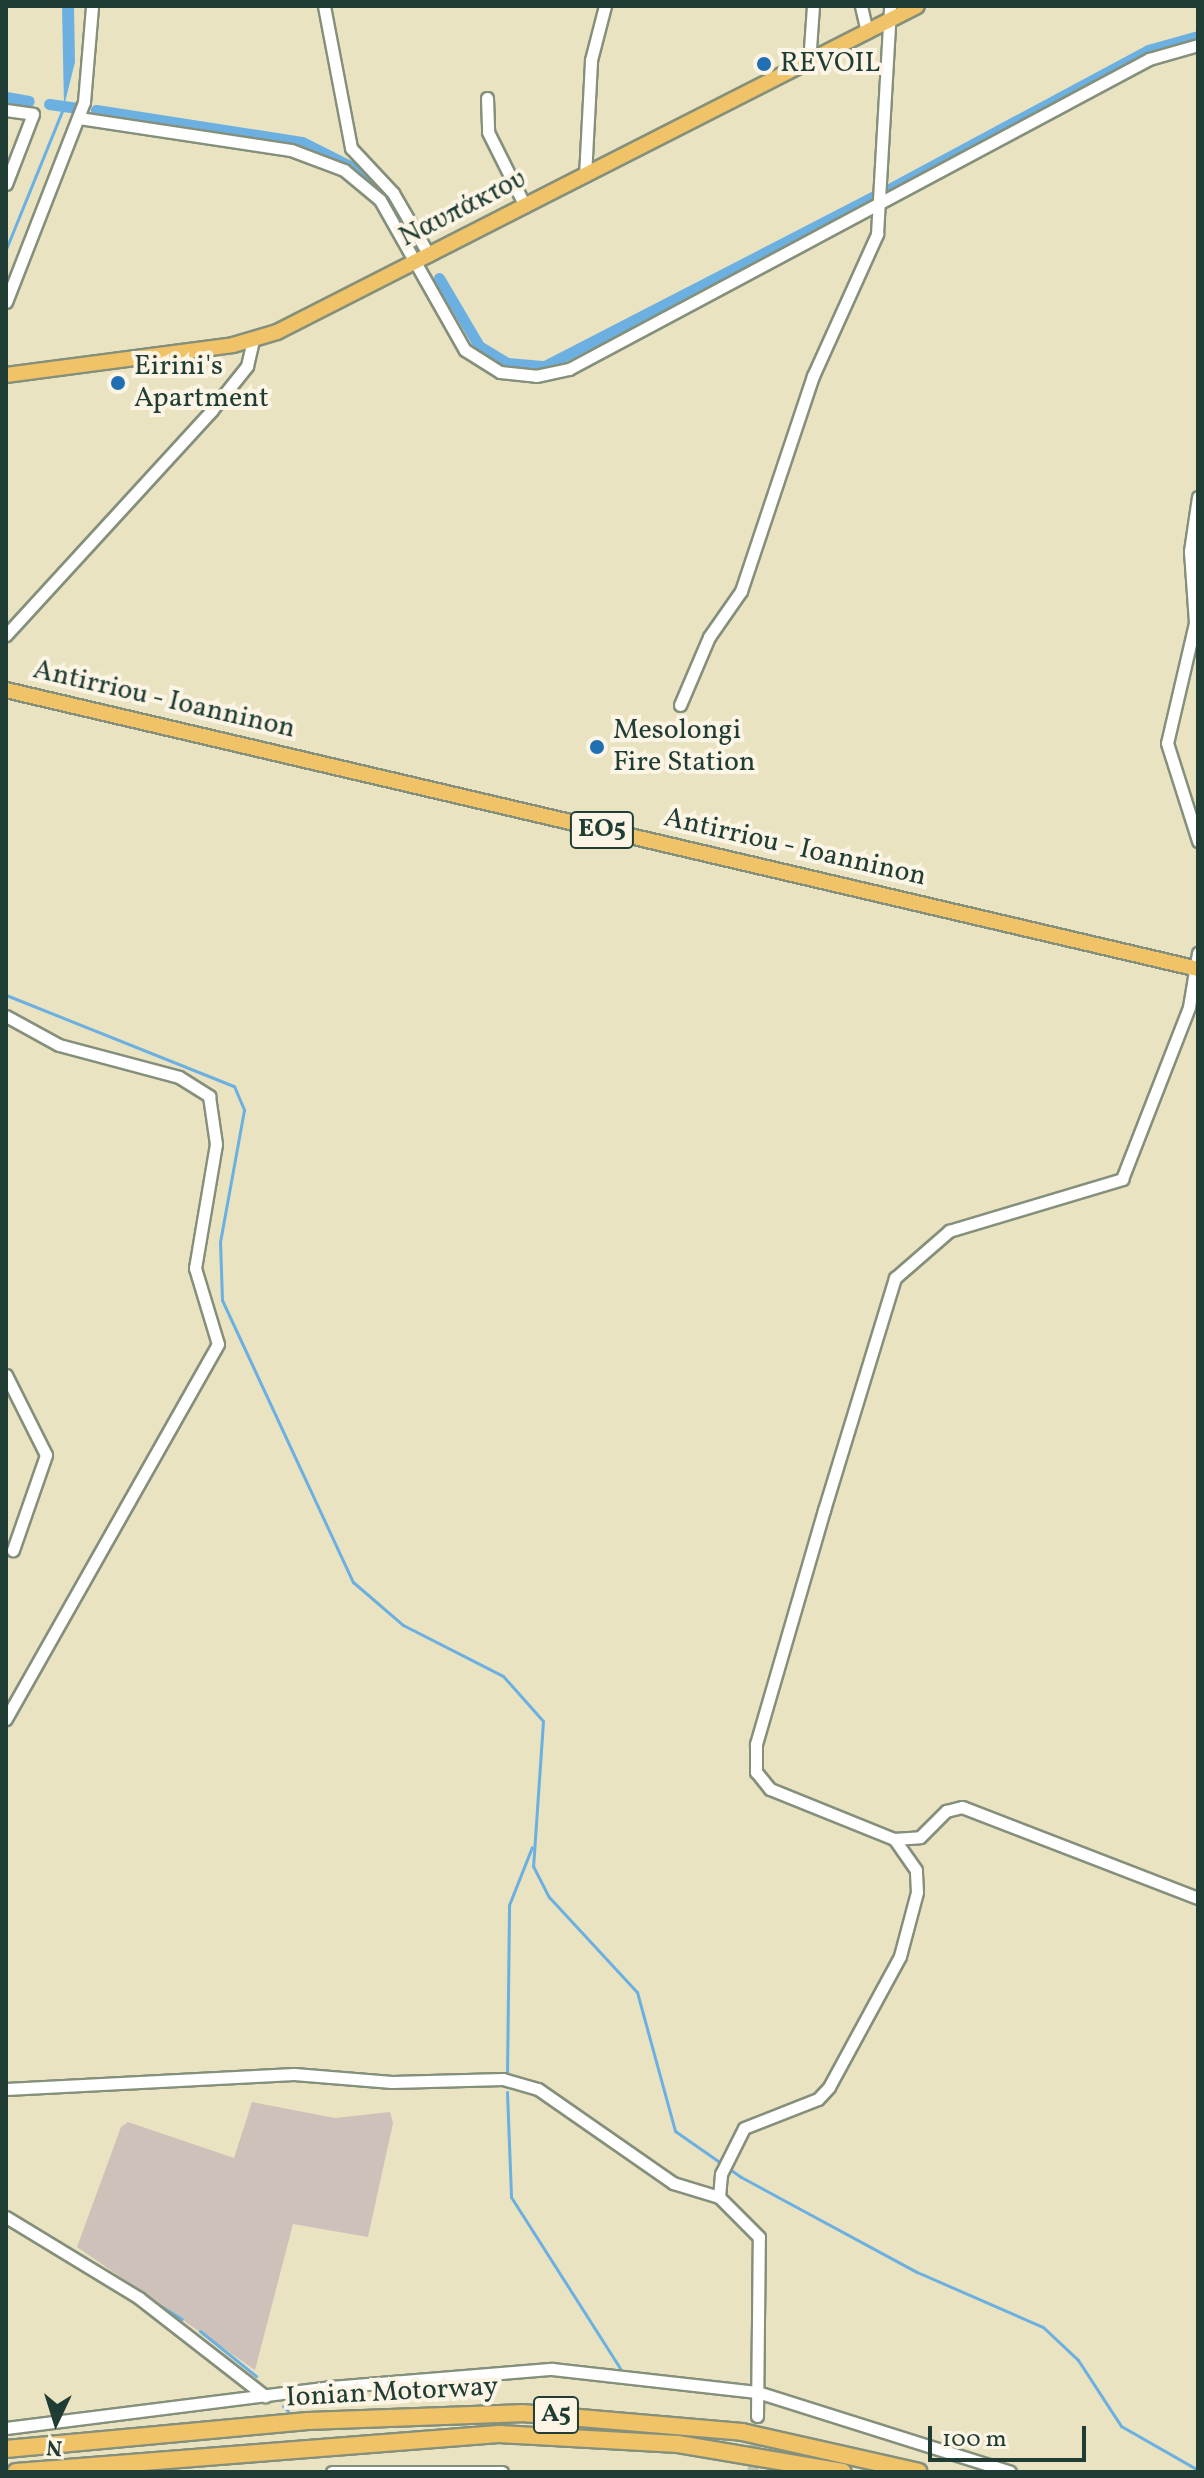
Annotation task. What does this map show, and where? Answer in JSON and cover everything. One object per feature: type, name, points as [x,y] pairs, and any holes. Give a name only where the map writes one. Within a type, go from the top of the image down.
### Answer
[{"type":"highway","name":"Ionian Motorway","points":[[6,2449],[308,2421],[510,2413],[742,2432],[919,2472]]},
{"type":"highway","name":"Ionian Motorway","points":[[16,2472],[499,2434],[678,2444],[843,2472]]},
{"type":"main road","name":"Ναυπάκτου","points":[[6,375],[253,341],[415,263],[809,63],[867,32],[889,13],[917,6]]},
{"type":"main road","name":"Antirriou - Ioanninon","points":[[6,690],[1198,964]]},
{"type":"street","points":[[6,302],[79,118],[92,6]]},
{"type":"street","points":[[324,6],[351,148],[393,193],[429,255]]},
{"type":"street","points":[[585,176],[591,60],[605,6]]},
{"type":"street","points":[[809,63],[813,6]]},
{"type":"street","points":[[861,6],[867,32]]},
{"type":"street","points":[[680,705],[709,637],[741,591],[813,376],[877,234],[889,13]]},
{"type":"street","points":[[79,118],[313,155],[373,192],[473,358],[500,372],[550,375],[1149,59],[1198,45]]},
{"type":"street","points":[[487,98],[488,132],[525,206]]},
{"type":"street","points":[[6,110],[33,114],[6,184]]},
{"type":"street","points":[[6,635],[211,411],[247,366],[253,341]]},
{"type":"street","points":[[1198,497],[1195,518],[1195,623],[1167,743],[1198,841]]},
{"type":"street","points":[[1198,964],[1189,1007],[1122,1179],[949,1231],[895,1278],[755,1751],[756,1772],[770,1789],[894,1839],[920,1837],[946,1811],[962,1807],[1198,1898]]},
{"type":"street","points":[[6,1016],[59,1045],[179,1077],[209,1096],[216,1144],[195,1268],[218,1344],[6,1719]]},
{"type":"street","points":[[6,1375],[46,1455],[13,1550]]},
{"type":"street","points":[[719,2197],[721,2174],[744,2128],[822,2095],[883,1991],[917,1892],[917,1872],[894,1839]]},
{"type":"street","points":[[6,2089],[294,2074],[392,2082],[503,2079],[538,2089],[673,2183],[719,2197],[759,2237],[757,2416]]},
{"type":"street","points":[[6,2217],[139,2298],[265,2396]]},
{"type":"street","points":[[6,2428],[265,2396],[552,2369],[757,2392],[1010,2472]]},
{"type":"street","points":[[332,2472],[502,2472]]},
{"type":"shaded area","points":[[252,2102],[335,2118],[390,2112],[393,2123],[368,2237],[293,2224],[255,2370],[77,2247],[121,2127],[128,2122],[234,2158]]},
{"type":"water","points":[[62,6],[74,6],[75,62],[64,106]]},
{"type":"waterway","points":[[889,189],[1148,50],[1198,36]]},
{"type":"waterway","points":[[6,97],[29,101]]},
{"type":"waterway","points":[[49,104],[76,108]]},
{"type":"waterway","points":[[6,249],[64,106]]},
{"type":"waterway","points":[[96,110],[302,142],[374,178]]},
{"type":"waterway","points":[[439,278],[479,346],[507,363],[545,366],[877,195]]},
{"type":"waterway","points":[[6,995],[234,1086],[244,1110],[220,1242],[222,1300],[353,1582],[403,1625],[503,1676],[543,1721],[533,1866],[549,1897],[637,1992],[675,2131],[741,2177],[917,2272],[1043,2327],[1078,2360],[1121,2426],[1198,2470]]},
{"type":"waterway","points":[[507,2075],[509,1905],[532,1847]]},
{"type":"waterway","points":[[507,2092],[511,2197],[620,2368]]},
{"type":"waterway","points":[[49,2237],[182,2319]]},
{"type":"waterway","points":[[200,2331],[256,2376]]},
{"type":"waterway","points":[[283,2406],[288,2411]]},
{"type":"tunnel","points":[[753,2472],[757,2416]]},
{"type":"place","name":"REVOIL","points":[[764,64]]},
{"type":"place","name":"Eirini's Apartment","points":[[118,383]]},
{"type":"place","name":"Mesolongi Fire Station","points":[[597,747]]}]
